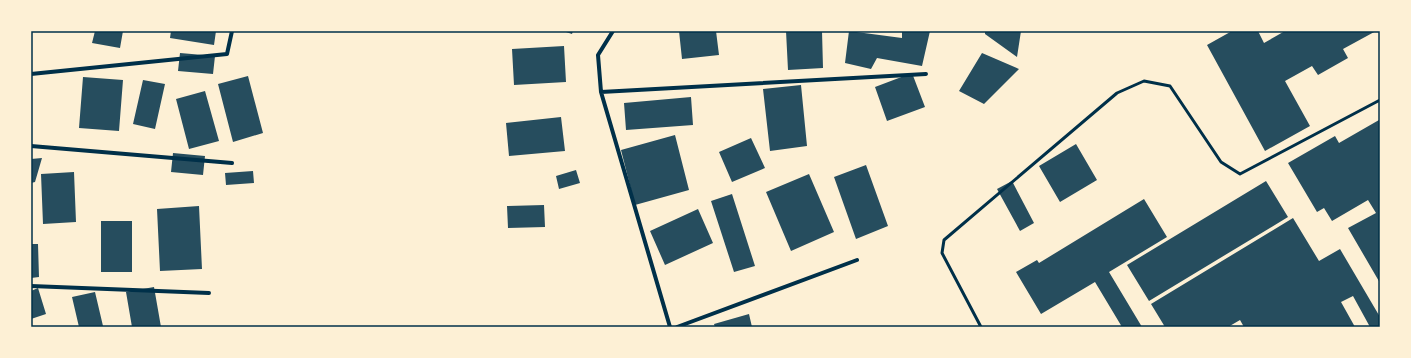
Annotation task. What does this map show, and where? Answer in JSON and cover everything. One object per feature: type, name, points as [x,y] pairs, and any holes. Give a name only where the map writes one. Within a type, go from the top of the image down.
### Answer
[{"type":"street","points":[[31,74],[227,54],[232,31]]},
{"type":"street","points":[[613,31],[598,55],[601,92],[670,327]]},
{"type":"street","points":[[601,92],[926,74]]},
{"type":"street","points":[[31,146],[232,163]]},
{"type":"street","points":[[677,327],[857,260]]},
{"type":"street","points":[[31,286],[209,294]]},
{"type":"lane","points":[[981,327],[942,253],[944,240],[1117,93],[1144,82],[1170,86],[1221,162],[1240,174],[1380,100]]},
{"type":"building","points":[[95,31],[123,31],[120,48],[92,43]]},
{"type":"building","points":[[171,31],[216,31],[214,45],[170,38]]},
{"type":"building","points":[[563,31],[573,31],[572,34]]},
{"type":"building","points":[[679,31],[716,31],[719,55],[682,59]]},
{"type":"building","points":[[786,31],[822,31],[823,68],[788,70]]},
{"type":"building","points":[[849,31],[902,38],[902,31],[930,31],[922,66],[877,58],[871,69],[845,63]]},
{"type":"building","points":[[985,31],[1021,31],[1017,57],[985,34]]},
{"type":"building","points":[[1232,31],[1258,31],[1264,43],[1285,31],[1376,31],[1343,49],[1348,58],[1318,75],[1312,66],[1285,81],[1310,126],[1265,151],[1207,45]]},
{"type":"building","points":[[564,46],[566,82],[514,85],[512,49]]},
{"type":"building","points":[[180,53],[215,56],[213,74],[178,71]]},
{"type":"building","points":[[982,53],[1019,69],[984,104],[959,91]]},
{"type":"building","points":[[912,73],[925,107],[887,121],[875,87]]},
{"type":"building","points":[[248,76],[263,133],[233,142],[218,84]]},
{"type":"building","points":[[83,77],[123,80],[119,131],[79,128]]},
{"type":"building","points":[[143,80],[165,84],[155,129],[133,124]]},
{"type":"building","points":[[801,85],[807,146],[770,151],[763,89]]},
{"type":"building","points":[[205,91],[219,141],[189,149],[176,99]]},
{"type":"building","points":[[691,97],[693,125],[626,130],[624,103]]},
{"type":"building","points":[[561,117],[565,151],[509,156],[506,123]]},
{"type":"building","points":[[1379,120],[1380,283],[1348,228],[1376,213],[1368,200],[1332,221],[1324,208],[1317,212],[1288,163],[1335,136],[1339,143]]},
{"type":"building","points":[[675,135],[689,190],[635,205],[621,150]]},
{"type":"building","points":[[751,138],[765,168],[732,182],[719,152]]},
{"type":"building","points":[[1076,144],[1097,180],[1060,202],[1039,166]]},
{"type":"building","points":[[173,153],[205,156],[203,175],[171,172]]},
{"type":"building","points":[[42,158],[35,182],[31,183],[31,159]]},
{"type":"building","points":[[866,165],[888,226],[856,239],[834,177]]},
{"type":"building","points":[[576,170],[580,183],[559,189],[556,176]]},
{"type":"building","points":[[253,171],[254,183],[226,185],[225,173]]},
{"type":"building","points":[[74,172],[76,222],[43,224],[41,174]]},
{"type":"building","points":[[809,174],[834,232],[791,251],[766,192]]},
{"type":"building","points":[[1012,181],[1034,223],[1020,231],[997,189]]},
{"type":"building","points":[[1266,181],[1288,217],[1149,301],[1127,265]]},
{"type":"building","points":[[732,194],[755,266],[734,272],[711,201]]},
{"type":"building","points":[[1144,199],[1167,237],[1109,272],[1142,327],[1122,327],[1095,282],[1041,314],[1016,272],[1037,260],[1039,263]]},
{"type":"building","points":[[544,205],[545,227],[508,228],[507,206]]},
{"type":"building","points":[[199,206],[202,269],[160,271],[157,209]]},
{"type":"building","points":[[698,209],[713,243],[665,265],[650,231]]},
{"type":"building","points":[[1293,218],[1319,261],[1340,249],[1380,317],[1380,327],[1370,327],[1353,296],[1341,302],[1355,327],[1244,327],[1240,320],[1228,327],[1165,327],[1151,304]]},
{"type":"building","points":[[101,221],[132,221],[132,272],[101,272]]},
{"type":"building","points":[[31,244],[38,244],[39,277],[31,278]]},
{"type":"building","points":[[154,287],[161,327],[132,327],[126,292]]},
{"type":"building","points":[[38,288],[46,314],[31,319],[31,291]]},
{"type":"building","points":[[95,292],[103,326],[79,327],[72,297]]},
{"type":"building","points":[[749,314],[752,327],[715,327],[714,324]]}]
